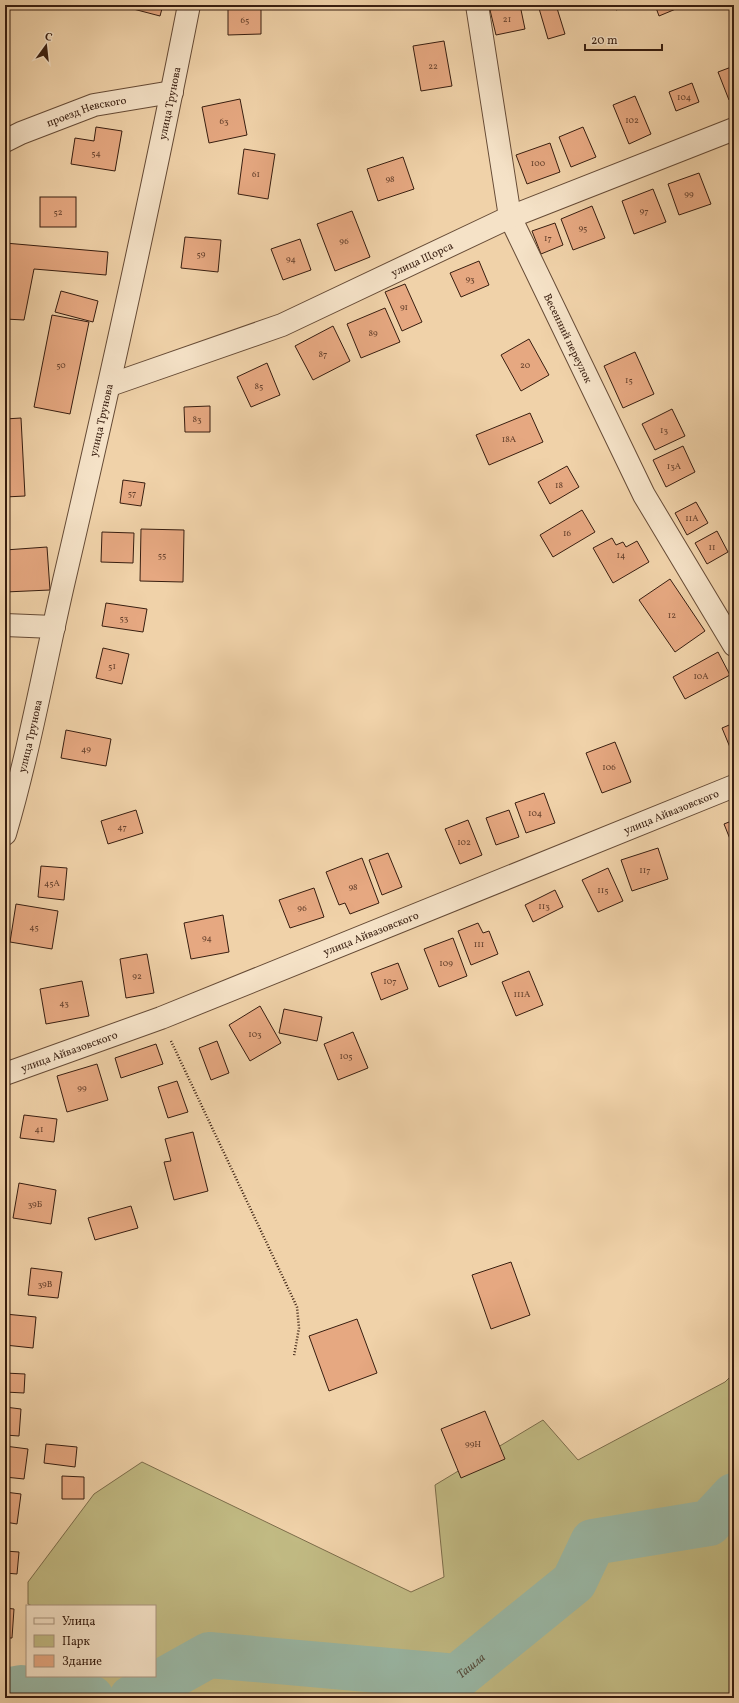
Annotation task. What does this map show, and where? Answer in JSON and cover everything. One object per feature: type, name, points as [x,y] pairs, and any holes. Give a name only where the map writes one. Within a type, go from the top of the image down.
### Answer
[{"type":"street","name":"улица Трунова","points":[[5,834],[19,785],[110,385],[189,5]]},
{"type":"street","name":"Весенний переулок","points":[[477,5],[510,217],[644,495],[734,644]]},
{"type":"street","name":"проезд Невского","points":[[5,141],[21,133],[94,105],[172,92]]},
{"type":"street","name":"улица Щорса","points":[[110,385],[282,325],[510,217],[734,129]]},
{"type":"street","points":[[5,626],[54,627]]},
{"type":"street","name":"улица Айвазовского","points":[[5,1074],[161,1018],[734,786]]},
{"type":"path","points":[[161,1018],[296,1307],[299,1328],[294,1356]]},
{"type":"green space","points":[[734,1373],[734,1698],[88,1698],[98,1677],[156,1677],[156,1605],[28,1604],[28,1582],[94,1494],[142,1462],[411,1592],[444,1577],[435,1485],[543,1420],[578,1460],[725,1382]]},
{"type":"building","points":[[118,5],[163,5],[160,16]]},
{"type":"building","points":[[228,5],[261,5],[261,34],[228,35]]},
{"type":"building","points":[[511,5],[520,5],[525,29],[496,35],[490,10]]},
{"type":"building","points":[[538,5],[556,5],[565,34],[548,39]]},
{"type":"building","points":[[614,5],[632,5],[616,10]]},
{"type":"building","points":[[655,5],[683,5],[683,6],[659,16]]},
{"type":"building","points":[[444,41],[452,86],[421,91],[413,46]]},
{"type":"building","points":[[734,66],[734,98],[729,100],[718,72]]},
{"type":"building","points":[[692,83],[699,102],[676,111],[669,92]]},
{"type":"building","points":[[635,96],[651,134],[629,144],[613,105]]},
{"type":"building","points":[[240,99],[247,135],[209,143],[202,107]]},
{"type":"building","points":[[96,127],[122,131],[115,171],[71,164],[75,138],[94,141]]},
{"type":"building","points":[[583,127],[596,157],[571,167],[559,137]]},
{"type":"building","points":[[550,143],[560,172],[527,184],[516,155]]},
{"type":"building","points":[[244,149],[275,154],[268,199],[238,194]]},
{"type":"building","points":[[734,155],[734,168],[730,157]]},
{"type":"building","points":[[403,157],[414,189],[378,201],[367,169]]},
{"type":"building","points":[[699,173],[711,204],[679,215],[668,184]]},
{"type":"building","points":[[653,189],[666,222],[634,234],[622,201]]},
{"type":"building","points":[[40,197],[76,197],[76,227],[40,227]]},
{"type":"building","points":[[592,206],[605,238],[573,250],[561,219]]},
{"type":"building","points":[[352,211],[370,257],[335,271],[317,224]]},
{"type":"building","points":[[555,223],[563,245],[541,254],[532,231]]},
{"type":"building","points":[[185,237],[221,240],[218,272],[181,268]]},
{"type":"building","points":[[300,239],[311,270],[283,280],[271,249]]},
{"type":"building","points":[[5,243],[108,252],[106,275],[34,269],[24,320],[5,319]]},
{"type":"building","points":[[479,261],[489,285],[461,297],[450,273]]},
{"type":"building","points":[[405,284],[422,322],[402,331],[385,292]]},
{"type":"building","points":[[61,291],[98,301],[93,322],[55,312]]},
{"type":"building","points":[[385,308],[400,342],[361,358],[347,324]]},
{"type":"building","points":[[52,315],[89,322],[70,414],[34,407]]},
{"type":"building","points":[[333,326],[350,361],[313,380],[295,346]]},
{"type":"building","points":[[529,339],[549,375],[521,391],[501,355]]},
{"type":"building","points":[[635,352],[654,394],[623,408],[604,366]]},
{"type":"building","points":[[267,363],[280,395],[251,407],[237,377]]},
{"type":"building","points":[[210,406],[210,432],[185,432],[184,407]]},
{"type":"building","points":[[672,409],[685,436],[655,450],[642,424]]},
{"type":"building","points":[[530,413],[543,442],[489,465],[476,435]]},
{"type":"building","points":[[21,418],[25,496],[5,497],[5,419]]},
{"type":"building","points":[[683,446],[695,472],[666,487],[653,460]]},
{"type":"building","points":[[567,466],[579,487],[550,504],[538,482]]},
{"type":"building","points":[[123,480],[145,483],[141,506],[120,503]]},
{"type":"building","points":[[696,502],[708,523],[687,535],[675,513]]},
{"type":"building","points":[[582,510],[595,532],[553,557],[540,535]]},
{"type":"building","points":[[141,529],[184,530],[183,582],[140,581]]},
{"type":"building","points":[[717,531],[728,552],[707,564],[695,543]]},
{"type":"building","points":[[102,532],[134,533],[133,563],[101,562]]},
{"type":"building","points":[[612,538],[616,545],[623,542],[626,547],[637,541],[649,562],[613,583],[593,548]]},
{"type":"building","points":[[47,547],[50,590],[5,592],[5,550]]},
{"type":"building","points":[[670,579],[705,631],[675,652],[639,600]]},
{"type":"building","points":[[106,603],[147,609],[143,632],[102,626]]},
{"type":"building","points":[[103,648],[129,654],[122,684],[96,678]]},
{"type":"building","points":[[718,652],[730,675],[685,699],[673,677]]},
{"type":"building","points":[[734,723],[734,757],[722,728]]},
{"type":"building","points":[[66,730],[111,739],[106,766],[61,758]]},
{"type":"building","points":[[615,742],[631,782],[602,793],[586,753]]},
{"type":"building","points":[[544,793],[555,823],[526,833],[515,803]]},
{"type":"building","points":[[136,810],[143,833],[108,844],[101,821]]},
{"type":"building","points":[[509,810],[519,837],[496,845],[486,818]]},
{"type":"building","points":[[468,820],[482,855],[460,864],[445,829]]},
{"type":"building","points":[[734,820],[734,849],[724,824]]},
{"type":"building","points":[[658,848],[668,879],[632,891],[621,860]]},
{"type":"building","points":[[388,853],[402,887],[382,895],[369,860]]},
{"type":"building","points":[[362,858],[379,903],[350,914],[345,903],[339,905],[326,872]]},
{"type":"building","points":[[41,866],[67,868],[64,900],[38,897]]},
{"type":"building","points":[[608,868],[623,901],[598,912],[582,880]]},
{"type":"building","points":[[314,888],[324,917],[290,928],[279,900]]},
{"type":"building","points":[[555,890],[563,907],[533,922],[525,905]]},
{"type":"building","points":[[16,904],[58,911],[52,949],[10,942]]},
{"type":"building","points":[[223,915],[229,952],[191,959],[184,923]]},
{"type":"building","points":[[478,923],[483,933],[489,931],[498,954],[471,965],[458,931]]},
{"type":"building","points":[[453,938],[467,976],[439,987],[424,949]]},
{"type":"building","points":[[147,954],[154,993],[126,998],[120,959]]},
{"type":"building","points":[[398,963],[408,989],[381,1000],[371,973]]},
{"type":"building","points":[[529,971],[543,1005],[516,1016],[502,982]]},
{"type":"building","points":[[82,981],[89,1016],[46,1024],[40,989]]},
{"type":"building","points":[[260,1006],[281,1043],[250,1061],[229,1025]]},
{"type":"building","points":[[284,1009],[322,1017],[317,1041],[279,1033]]},
{"type":"building","points":[[353,1032],[368,1068],[338,1080],[324,1044]]},
{"type":"building","points":[[217,1041],[229,1073],[211,1080],[199,1048]]},
{"type":"building","points":[[156,1044],[163,1064],[121,1078],[115,1058]]},
{"type":"building","points":[[97,1064],[108,1100],[67,1112],[57,1076]]},
{"type":"building","points":[[177,1081],[188,1112],[168,1118],[158,1087]]},
{"type":"building","points":[[24,1115],[57,1119],[54,1142],[20,1138]]},
{"type":"building","points":[[193,1132],[208,1191],[174,1200],[164,1162],[171,1161],[165,1139]]},
{"type":"building","points":[[19,1183],[56,1190],[51,1224],[13,1218]]},
{"type":"building","points":[[131,1206],[138,1228],[95,1240],[88,1218]]},
{"type":"building","points":[[511,1262],[530,1315],[491,1329],[472,1275]]},
{"type":"building","points":[[31,1268],[62,1272],[58,1298],[28,1295]]},
{"type":"building","points":[[5,1314],[36,1317],[33,1348],[5,1345]]},
{"type":"building","points":[[357,1319],[377,1373],[329,1391],[309,1336]]},
{"type":"building","points":[[5,1373],[25,1374],[24,1393],[5,1392]]},
{"type":"building","points":[[5,1407],[21,1409],[19,1436],[5,1435]]},
{"type":"building","points":[[485,1411],[505,1459],[461,1478],[441,1429]]},
{"type":"building","points":[[46,1444],[77,1447],[75,1467],[44,1463]]},
{"type":"building","points":[[5,1446],[28,1449],[24,1479],[5,1477]]},
{"type":"building","points":[[62,1476],[84,1477],[84,1499],[62,1499]]},
{"type":"building","points":[[5,1492],[21,1494],[17,1524],[5,1522]]},
{"type":"building","points":[[5,1551],[19,1552],[17,1574],[5,1573]]},
{"type":"building","points":[[5,1608],[14,1609],[12,1638],[5,1638]]},
{"type":"waterway","name":"Ташла","points":[[132,1698],[209,1655],[457,1677],[574,1582],[593,1542],[709,1523],[734,1496]]},
{"type":"waterway","name":"Ташла","points":[[5,1691],[21,1688],[91,1698]]}]
